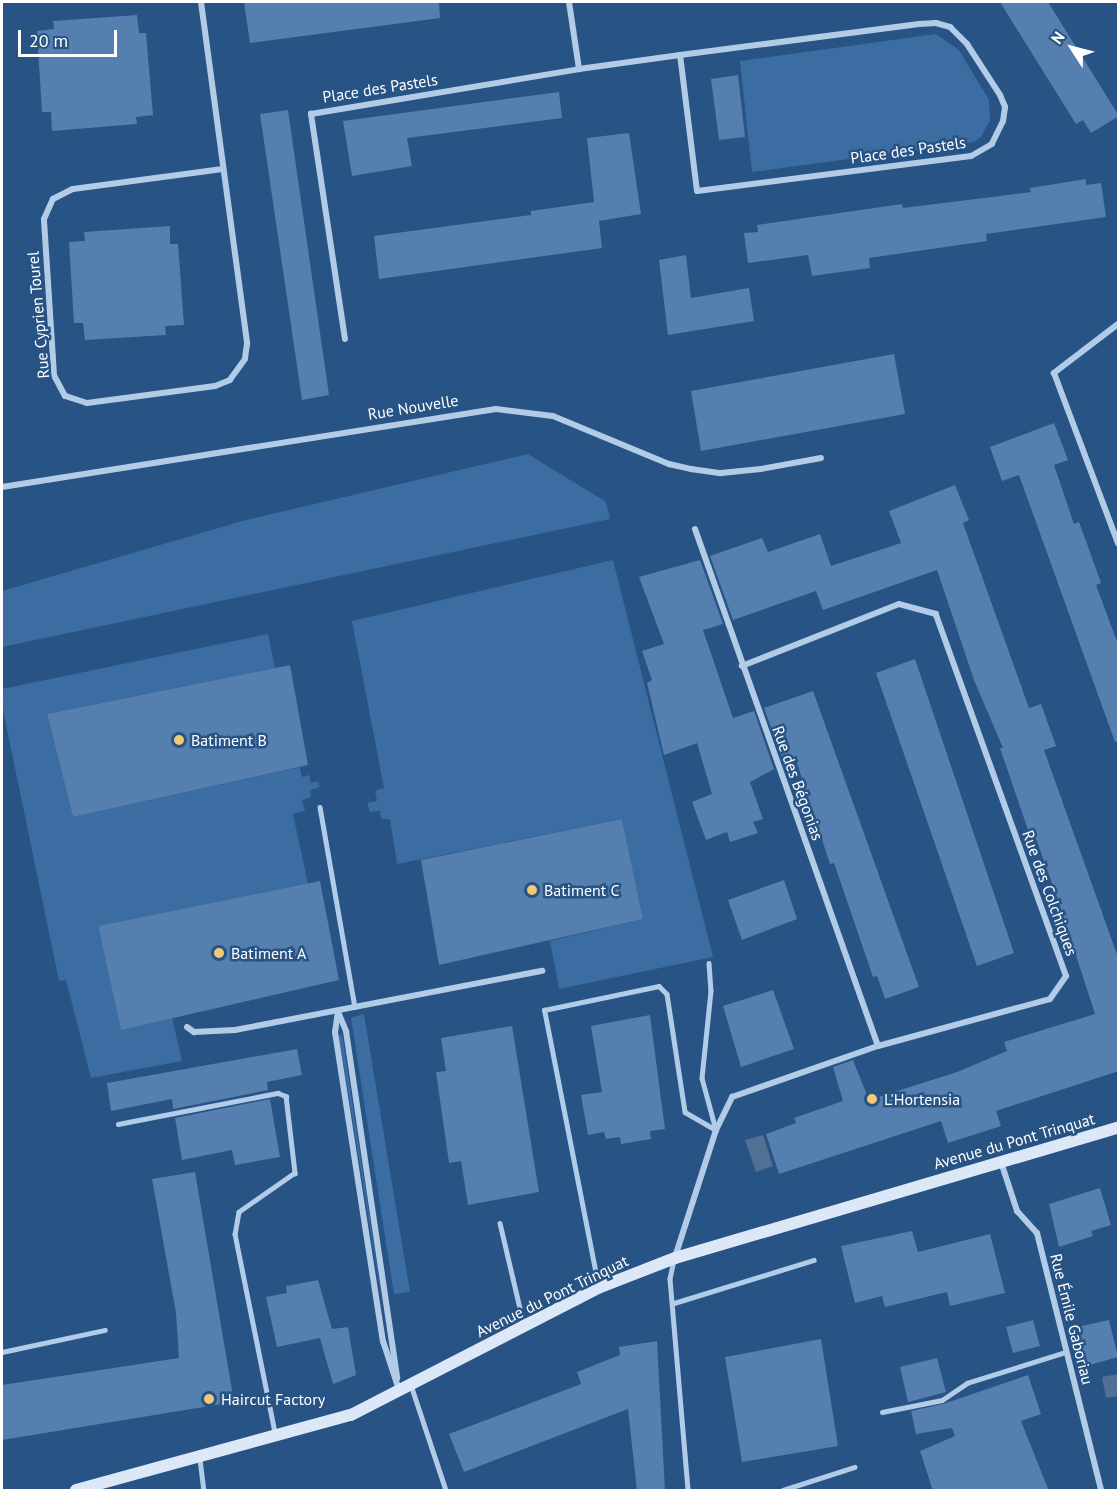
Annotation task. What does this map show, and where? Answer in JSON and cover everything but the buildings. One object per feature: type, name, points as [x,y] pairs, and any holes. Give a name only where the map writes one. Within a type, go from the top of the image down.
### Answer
[{"type":"street","name":"Rue Cyprien Tourel","points":[[201,2],[247,344],[240,369],[215,386],[87,403],[65,396],[54,375],[44,219],[54,199],[73,189],[223,169]]},
{"type":"street","points":[[569,2],[579,69]]},
{"type":"street","name":"Place des Pastels","points":[[345,339],[311,114],[579,69],[680,55],[936,23],[950,27],[967,44],[1000,95],[1005,107],[1003,121],[992,144],[971,156],[697,191],[680,55]]},
{"type":"street","points":[[1119,324],[1054,373],[1119,543]]},
{"type":"street","name":"Rue Nouvelle","points":[[2,487],[496,409],[553,416],[669,464],[691,469],[721,472],[761,469],[821,458]]},
{"type":"street","name":"Rue des Bégonias","points":[[695,529],[878,1046]]},
{"type":"street","name":"Rue des Colchiques","points":[[675,1258],[716,1130],[732,1097],[878,1046],[1050,999],[1066,976],[936,614],[899,604],[742,666]]},
{"type":"street","points":[[187,1027],[194,1032],[235,1030],[542,970]]},
{"type":"street","points":[[338,1011],[346,1031],[399,1390]]},
{"type":"street","points":[[338,1011],[335,1032],[383,1341],[399,1390]]},
{"type":"street","name":"Avenue du Pont Trinquat","points":[[76,1491],[200,1459],[351,1415],[525,1328],[598,1288],[675,1258],[1119,1128]]},
{"type":"street","name":"Rue Émile Gaboriau","points":[[1001,1162],[1017,1211],[1036,1233],[1101,1491]]},
{"type":"lane","points":[[320,807],[355,1007]]},
{"type":"lane","points":[[709,963],[711,991],[702,1078],[716,1130]]},
{"type":"lane","points":[[598,1288],[544,1010],[659,986],[667,994],[685,1112],[716,1130]]},
{"type":"lane","points":[[118,1124],[278,1093],[286,1096],[295,1173],[239,1212],[235,1234],[275,1436]]},
{"type":"lane","points":[[500,1223],[525,1328]]},
{"type":"lane","points":[[675,1258],[670,1279],[674,1303],[688,1491]]},
{"type":"lane","points":[[674,1303],[814,1260]]},
{"type":"lane","points":[[2,1352],[105,1330]]},
{"type":"lane","points":[[882,1412],[942,1400],[967,1383],[1066,1352]]},
{"type":"lane","points":[[411,1384],[446,1491]]},
{"type":"lane","points":[[200,1459],[204,1491]]},
{"type":"lane","points":[[783,1491],[854,1467]]},
{"type":"shaded area","points":[[936,34],[959,50],[989,100],[990,121],[981,137],[974,142],[752,172],[740,61]]},
{"type":"shaded area","points":[[528,454],[606,502],[610,519],[2,647],[2,591],[246,520]]},
{"type":"shaded area","points":[[613,560],[713,957],[559,989],[550,941],[643,919],[622,819],[397,864],[390,819],[381,819],[380,811],[370,812],[367,803],[377,801],[375,791],[384,788],[352,621]]},
{"type":"shaded area","points":[[268,634],[275,668],[47,714],[73,817],[300,767],[302,777],[309,775],[311,783],[318,781],[320,787],[310,790],[311,797],[302,800],[305,811],[293,814],[308,884],[98,926],[121,1029],[172,1018],[182,1061],[91,1078],[66,980],[59,981],[2,705],[2,689]]},
{"type":"shaded area","points":[[364,1014],[410,1292],[394,1294],[351,1018]]},
{"type":"shaded area","points":[[342,1034],[388,1339],[339,1036]]},
{"type":"shaded area","points":[[763,1135],[773,1166],[756,1172],[745,1140]]},
{"type":"shaded area","points":[[1118,1374],[1118,1396],[1106,1398],[1102,1377]]},
{"type":"place","name":"Batiment B","points":[[179,740]]},
{"type":"place","name":"Batiment C","points":[[532,890]]},
{"type":"place","name":"Batiment A","points":[[219,953]]},
{"type":"place","name":"L'Hortensia","points":[[872,1099]]},
{"type":"place","name":"Haircut Factory","points":[[209,1399]]}]
